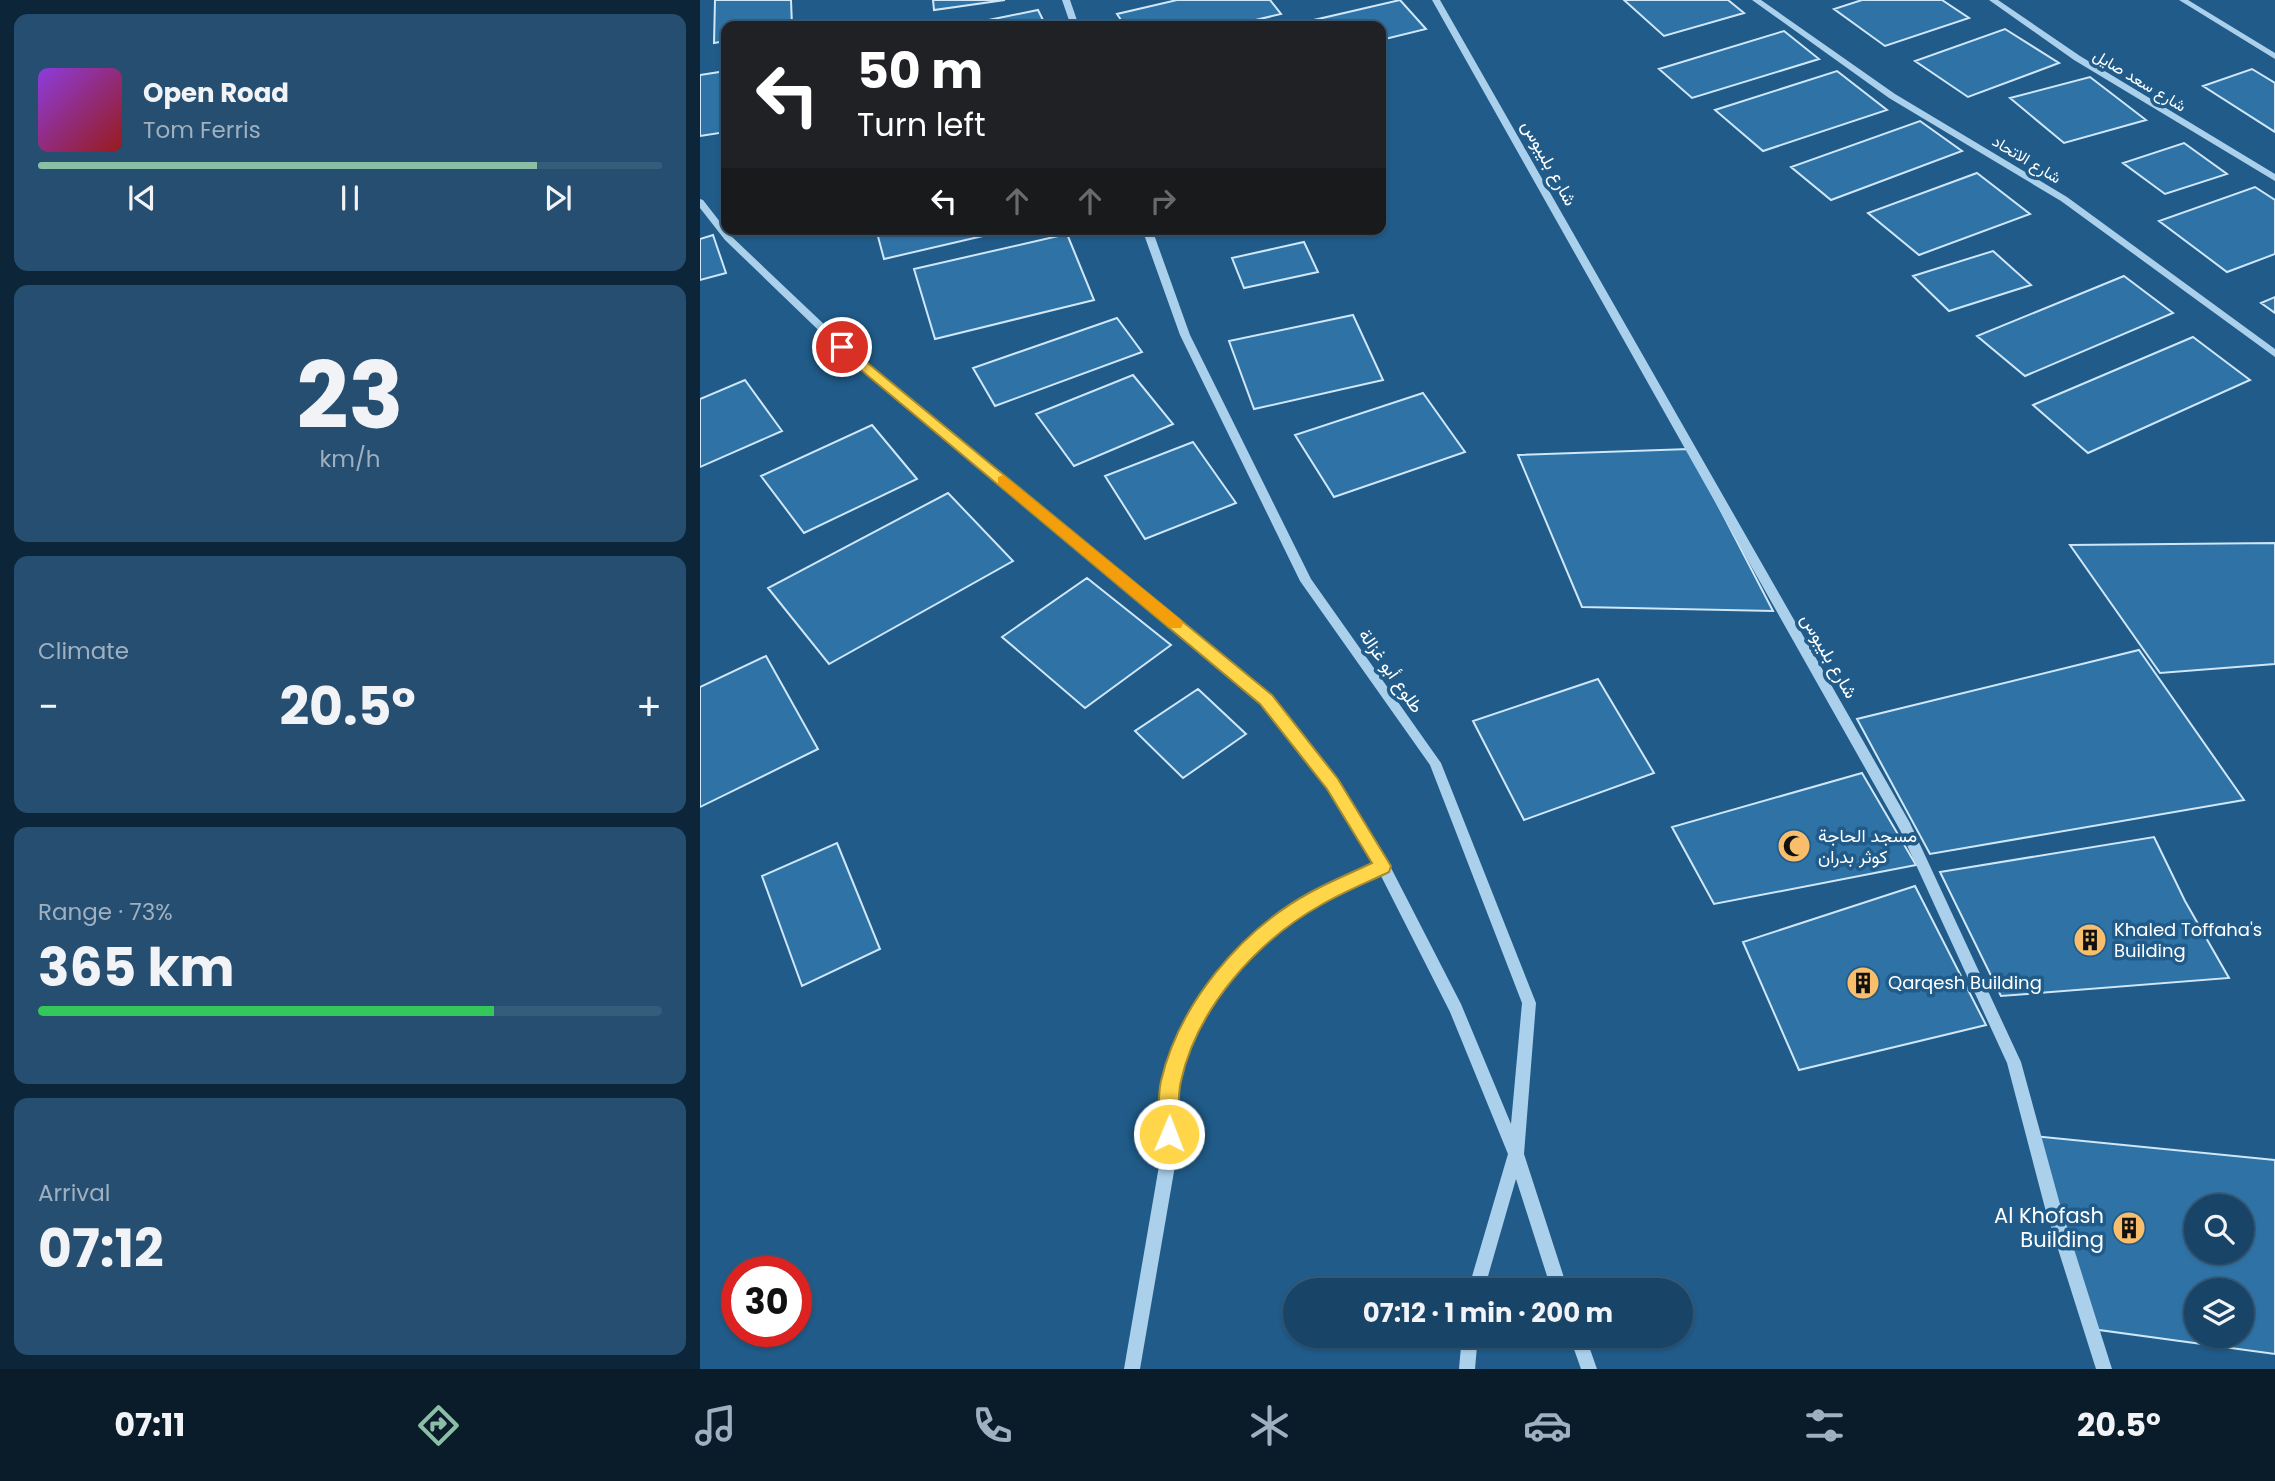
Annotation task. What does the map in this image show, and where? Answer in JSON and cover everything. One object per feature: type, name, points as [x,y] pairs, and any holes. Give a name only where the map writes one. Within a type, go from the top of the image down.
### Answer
[{"type":"street","points":[[1066,0],[1073,21]]},
{"type":"street","name":"شارع بليبوس","points":[[1436,0],[1905,827],[1926,869],[2014,1062],[2053,1208],[2104,1369]]},
{"type":"street","name":"شارع الاتحاد","points":[[1756,0],[1892,96],[2064,199],[2275,354]]},
{"type":"street","name":"شارع سعد صايل","points":[[1993,0],[2077,58],[2275,178]]},
{"type":"street","points":[[2183,0],[2275,57]]},
{"type":"street","points":[[700,202],[721,230]]},
{"type":"street","points":[[725,235],[842,347],[1266,700],[1332,784],[1383,866],[1456,1009],[1516,1154],[1556,1278]]},
{"type":"street","name":"طلوع أبو غزالة","points":[[1149,235],[1185,335],[1306,581],[1435,763],[1529,1003],[1516,1154]]},
{"type":"street","points":[[1132,1369],[1168,1160],[1170,1083],[1182,1048],[1202,1008],[1234,964],[1273,929],[1314,900],[1383,866]]},
{"type":"street","points":[[1480,1278],[1516,1154]]},
{"type":"street","points":[[1467,1369],[1469,1348]]},
{"type":"street","points":[[1582,1348],[1589,1369]]},
{"type":"building","points":[[715,0],[791,0],[792,21],[721,21],[721,42],[714,43]]},
{"type":"building","points":[[933,0],[1005,0],[934,10]]},
{"type":"building","points":[[1177,0],[1270,0],[1281,14],[1251,21],[1122,21],[1117,14]]},
{"type":"building","points":[[1400,0],[1426,29],[1386,39],[1386,21],[1310,21]]},
{"type":"building","points":[[1624,0],[1728,0],[1744,13],[1664,36]]},
{"type":"building","points":[[1862,0],[1942,0],[1969,18],[1885,46],[1834,9]]},
{"type":"building","points":[[1038,10],[1044,21],[984,21]]},
{"type":"building","points":[[2005,29],[2059,63],[1968,97],[1915,61]]},
{"type":"building","points":[[1784,31],[1819,59],[1692,98],[1659,69]]},
{"type":"building","points":[[2252,69],[2275,83],[2275,132],[2203,86]]},
{"type":"building","points":[[1837,71],[1887,110],[1763,151],[1715,110]]},
{"type":"building","points":[[721,72],[721,133],[700,136],[700,75]]},
{"type":"building","points":[[2090,77],[2146,120],[2064,143],[2010,98]]},
{"type":"building","points":[[1920,121],[1962,151],[1831,200],[1791,167]]},
{"type":"building","points":[[2184,143],[2227,174],[2165,194],[2123,163]]},
{"type":"building","points":[[1977,173],[2030,214],[1919,255],[1868,213]]},
{"type":"building","points":[[2255,187],[2275,200],[2275,254],[2227,272],[2159,221]]},
{"type":"building","points":[[713,235],[726,273],[700,280],[700,239]]},
{"type":"building","points":[[878,235],[987,235],[884,259]]},
{"type":"building","points":[[1067,235],[1094,300],[935,339],[914,269]]},
{"type":"building","points":[[1304,242],[1318,272],[1244,288],[1232,258]]},
{"type":"building","points":[[1993,251],[2031,285],[1949,311],[1913,276]]},
{"type":"building","points":[[2124,276],[2173,313],[2025,376],[1977,336]]},
{"type":"building","points":[[2275,297],[2275,313],[2261,303]]},
{"type":"building","points":[[1353,315],[1383,380],[1254,409],[1229,341]]},
{"type":"building","points":[[1117,318],[1142,352],[995,406],[973,368]]},
{"type":"building","points":[[2193,337],[2250,380],[2088,453],[2033,405]]},
{"type":"building","points":[[1133,375],[1173,424],[1074,466],[1036,414]]},
{"type":"building","points":[[745,380],[782,431],[700,467],[700,399]]},
{"type":"building","points":[[1423,393],[1465,452],[1334,497],[1295,435]]},
{"type":"building","points":[[872,425],[917,479],[804,533],[761,476]]},
{"type":"building","points":[[1193,442],[1236,503],[1145,539],[1105,476]]},
{"type":"building","points":[[1689,449],[1773,611],[1582,607],[1518,455]]},
{"type":"building","points":[[948,493],[1013,561],[829,664],[768,588]]},
{"type":"building","points":[[2275,543],[2275,664],[2160,673],[2070,545]]},
{"type":"building","points":[[1087,578],[1171,645],[1085,708],[1002,637]]},
{"type":"building","points":[[2139,650],[2244,800],[1930,854],[1857,719]]},
{"type":"building","points":[[766,656],[818,749],[700,807],[700,687]]},
{"type":"building","points":[[1598,679],[1654,773],[1524,820],[1473,721]]},
{"type":"building","points":[[1198,689],[1246,734],[1183,778],[1135,731]]},
{"type":"building","name":"مسجد الحاجة كوثر بدران","points":[[1862,773],[1916,865],[1714,904],[1672,827]]},
{"type":"building","name":"Khaled Toffaha's Building","points":[[2154,837],[2185,901],[2229,978],[2001,996],[1940,872]]},
{"type":"building","points":[[837,843],[880,949],[802,986],[762,876]]},
{"type":"building","name":"Qarqesh Building","points":[[1915,886],[1986,1025],[1799,1070],[1743,942]]},
{"type":"building","name":"Al Khofash Building","points":[[2033,1136],[2275,1160],[2275,1354],[2231,1348],[2254,1348],[2254,1278],[2184,1278],[2184,1342],[2092,1329]]},
{"type":"slow traffic","points":[[1003,480],[1175,624]]},
{"type":"place","name":"مسجد الحاجة كوثر بدران","points":[[1794,846]]},
{"type":"place","name":"Khaled Toffaha's Building","points":[[2090,940]]},
{"type":"place","name":"Qarqesh Building","points":[[1863,983]]},
{"type":"place","name":"Al Khofash Building","points":[[2129,1228]]},
{"type":"route","points":[[842,347],[1266,700],[1332,784],[1383,866],[1314,900],[1273,929],[1234,964],[1202,1008],[1182,1048],[1170,1083],[1169,1134]]}]
